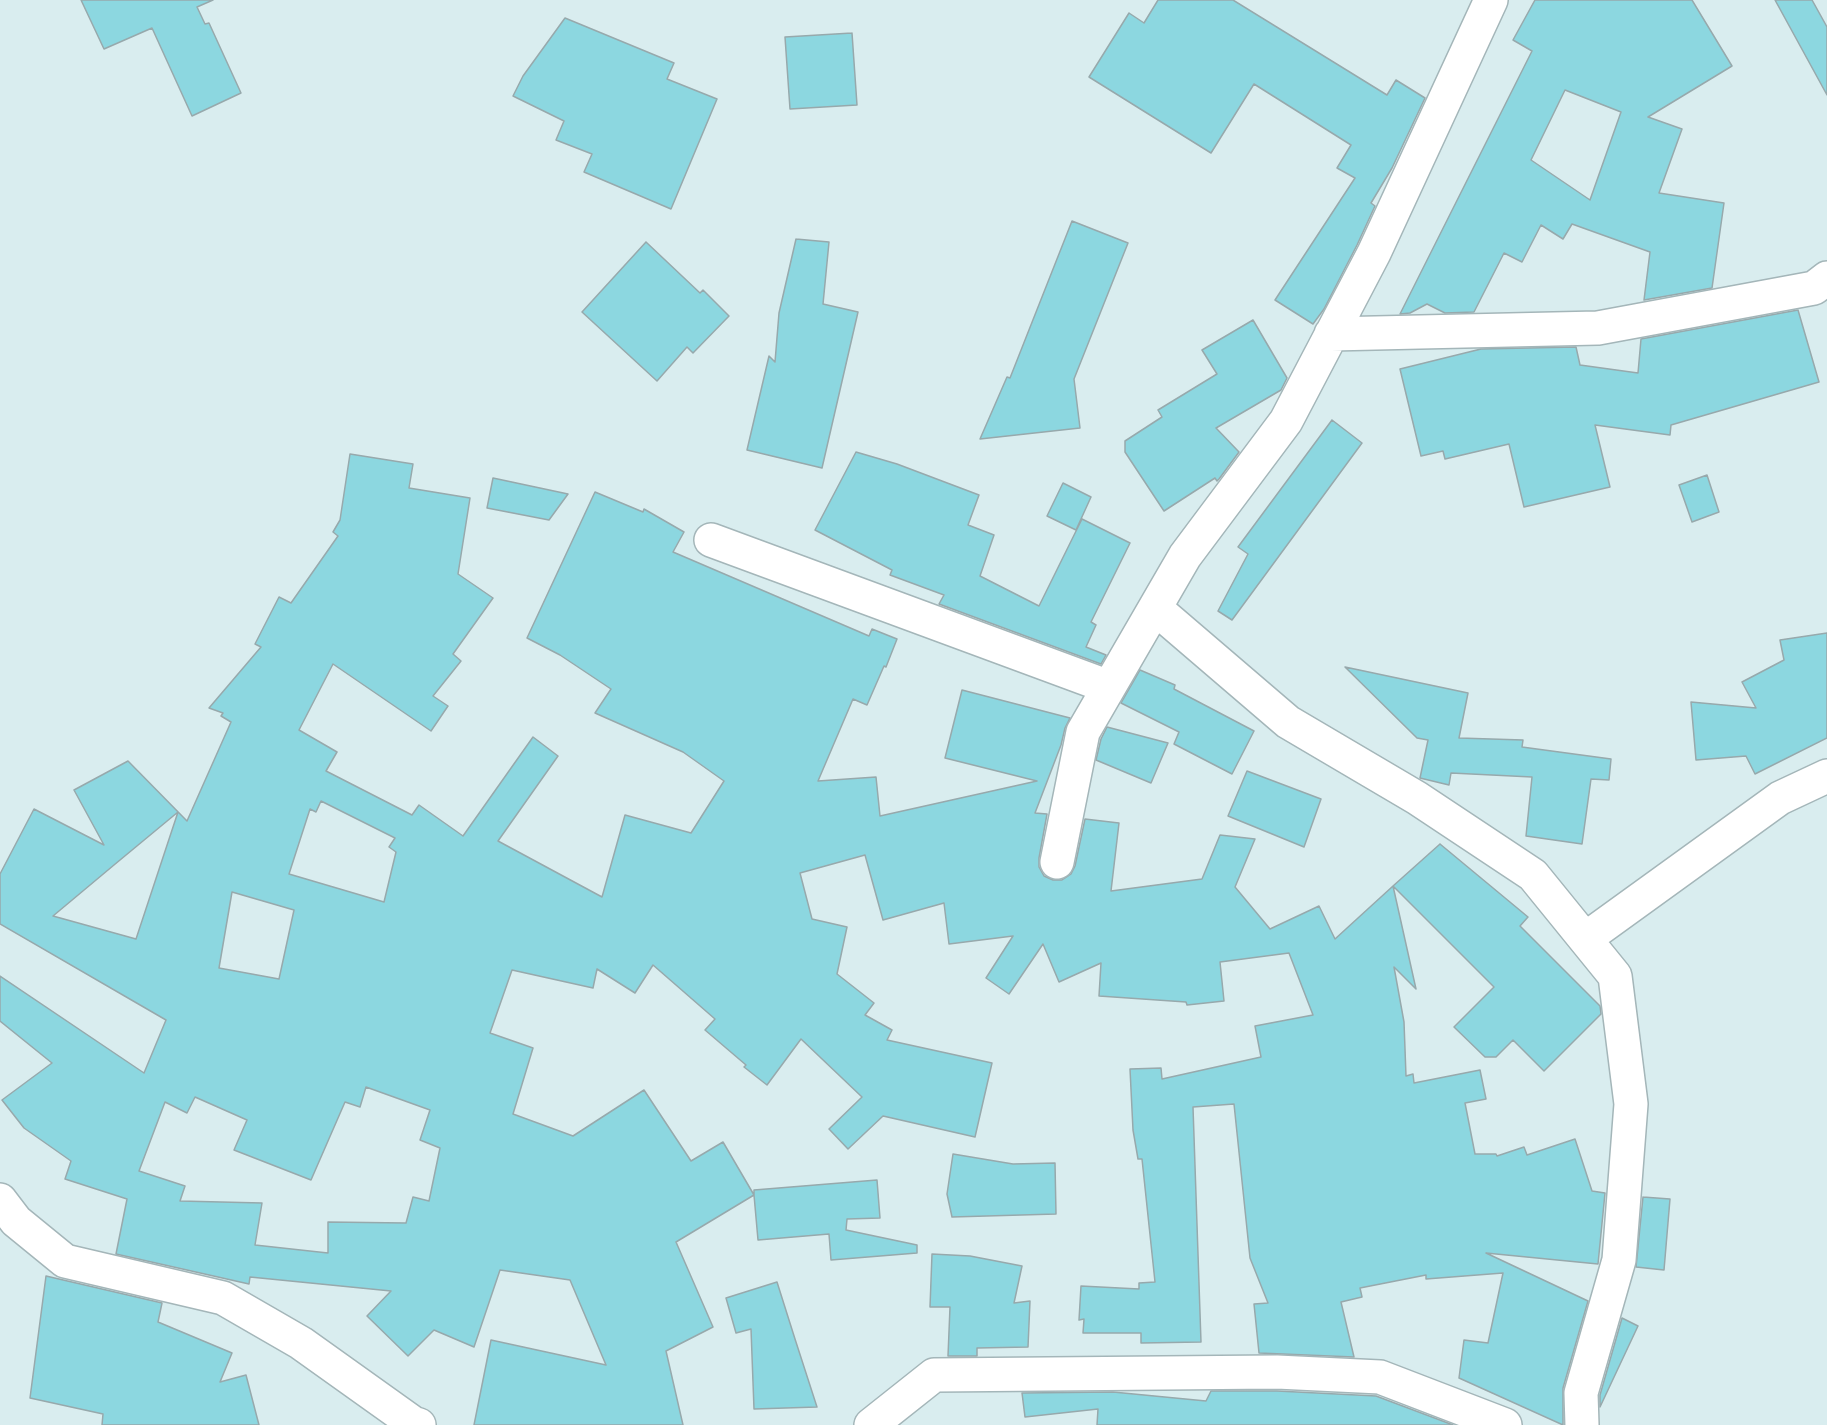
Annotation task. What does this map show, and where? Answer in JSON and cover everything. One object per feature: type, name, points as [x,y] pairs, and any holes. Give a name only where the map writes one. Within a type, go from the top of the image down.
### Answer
[{"type":"street","points":[[1057,862],[1083,732],[1185,556],[1286,421],[1374,253],[1491,0]]},
{"type":"street","points":[[1331,334],[1598,328],[1814,288],[1827,278]]},
{"type":"street","points":[[711,540],[1109,687]]},
{"type":"street","points":[[1155,608],[1288,722],[1417,798],[1533,875],[1615,976],[1631,1104],[1619,1260],[1581,1393],[1582,1425]]},
{"type":"street","points":[[1585,939],[1780,798],[1827,776]]},
{"type":"street","points":[[0,1200],[16,1221],[65,1261],[224,1299],[300,1343],[419,1425]]},
{"type":"street","points":[[871,1425],[934,1375],[1277,1372],[1380,1377],[1505,1425]]},
{"type":"building","points":[[81,0],[213,0],[197,7],[205,24],[209,23],[241,93],[192,116],[152,28],[104,49]]},
{"type":"building","points":[[1158,0],[1233,0],[1387,95],[1396,80],[1425,98],[1392,168],[1371,203],[1375,206],[1357,245],[1324,309],[1313,324],[1275,300],[1355,178],[1337,168],[1351,145],[1254,84],[1211,153],[1089,77],[1129,13],[1144,23]]},
{"type":"building","points":[[1535,0],[1692,0],[1732,66],[1648,117],[1682,129],[1659,193],[1724,203],[1712,288],[1644,300],[1650,252],[1572,224],[1563,239],[1541,225],[1522,262],[1504,253],[1474,312],[1445,313],[1427,304],[1410,313],[1400,314],[1532,51],[1513,40]],"holes":[[[1565,90],[1621,112],[1590,200],[1531,160]]]},
{"type":"building","points":[[1775,0],[1812,0],[1827,27],[1827,95]]},
{"type":"building","points":[[565,18],[674,63],[667,79],[717,99],[671,209],[584,172],[592,154],[556,140],[564,121],[513,96],[523,76]]},
{"type":"building","points":[[852,33],[857,105],[790,109],[785,37]]},
{"type":"building","points":[[1072,221],[1128,243],[1074,379],[1080,428],[980,439],[1007,377],[1010,378]]},
{"type":"building","points":[[796,239],[829,242],[823,304],[858,312],[822,468],[747,450],[769,356],[775,362],[779,313]]},
{"type":"building","points":[[646,242],[700,293],[703,290],[729,316],[693,353],[687,347],[657,381],[582,312]]},
{"type":"building","points":[[1798,310],[1819,382],[1671,425],[1670,435],[1595,425],[1610,487],[1524,507],[1509,444],[1445,459],[1443,451],[1421,456],[1400,369],[1481,349],[1576,347],[1580,365],[1638,373],[1641,339]]},
{"type":"building","points":[[1253,320],[1287,378],[1281,390],[1216,428],[1239,452],[1219,479],[1217,481],[1215,478],[1164,511],[1125,452],[1125,441],[1162,417],[1158,410],[1217,374],[1202,350]]},
{"type":"building","points":[[1332,420],[1362,443],[1232,620],[1218,611],[1248,554],[1238,547]]},
{"type":"building","points":[[856,452],[897,464],[979,495],[968,525],[994,535],[980,576],[1039,606],[1082,519],[1130,543],[1091,622],[1096,625],[1086,647],[1106,655],[1101,664],[939,604],[944,595],[890,575],[892,570],[815,530]]},
{"type":"building","points":[[350,454],[413,464],[409,488],[470,498],[458,574],[493,598],[453,654],[461,661],[433,696],[448,706],[431,731],[333,664],[299,730],[337,752],[326,771],[412,815],[419,805],[463,836],[533,737],[558,756],[498,841],[602,897],[625,815],[691,833],[724,781],[683,752],[595,713],[611,689],[560,655],[527,638],[595,492],[643,512],[644,509],[684,532],[673,552],[869,636],[872,629],[897,639],[867,705],[853,699],[818,781],[876,777],[880,816],[1037,781],[945,758],[962,690],[1070,718],[1035,813],[1047,814],[1039,858],[1039,867],[1044,876],[1053,880],[1062,880],[1071,874],[1075,866],[1085,819],[1119,823],[1111,891],[1202,879],[1220,835],[1255,839],[1235,887],[1270,929],[1319,906],[1335,939],[1393,886],[1416,989],[1394,967],[1404,1022],[1406,1076],[1413,1074],[1414,1083],[1480,1070],[1486,1099],[1465,1103],[1475,1154],[1496,1154],[1497,1156],[1524,1147],[1527,1155],[1575,1139],[1592,1191],[1605,1193],[1598,1264],[1486,1253],[1588,1301],[1563,1388],[1563,1425],[1459,1378],[1464,1340],[1488,1343],[1503,1273],[1426,1279],[1426,1275],[1360,1288],[1362,1297],[1341,1302],[1354,1357],[1259,1353],[1254,1304],[1268,1303],[1250,1258],[1234,1104],[1193,1107],[1201,1342],[1141,1343],[1141,1333],[1083,1333],[1084,1319],[1079,1320],[1081,1286],[1139,1289],[1139,1283],[1155,1282],[1142,1159],[1138,1159],[1133,1130],[1130,1069],[1161,1068],[1162,1079],[1261,1057],[1255,1026],[1313,1015],[1289,953],[1220,962],[1224,1001],[1187,1005],[1186,1002],[1099,996],[1101,963],[1059,982],[1043,944],[1009,994],[986,978],[1013,936],[949,944],[944,903],[883,920],[865,855],[800,873],[812,919],[847,927],[837,974],[874,1003],[865,1015],[892,1030],[887,1040],[992,1063],[975,1137],[883,1116],[848,1149],[829,1129],[862,1097],[801,1039],[767,1085],[705,1030],[715,1019],[653,965],[635,993],[597,969],[593,988],[512,970],[490,1033],[533,1048],[513,1114],[573,1136],[644,1090],[691,1161],[723,1142],[754,1195],[676,1242],[713,1327],[666,1351],[683,1425],[474,1425],[491,1340],[606,1365],[570,1280],[500,1270],[474,1347],[434,1330],[408,1356],[367,1316],[391,1291],[250,1277],[249,1284],[116,1254],[127,1199],[65,1179],[71,1161],[24,1128],[2,1100],[52,1063],[0,1021],[0,976],[144,1073],[166,1020],[0,924],[0,874],[34,809],[104,845],[74,790],[128,761],[187,821],[231,722],[221,716],[223,713],[209,708],[261,647],[255,644],[279,597],[291,603],[338,536],[333,532],[340,520]],"holes":[[[321,801],[395,838],[389,847],[396,852],[384,902],[289,874],[310,809],[316,812]],[[178,812],[136,939],[53,916]],[[232,892],[294,910],[279,979],[219,968]],[[366,1087],[430,1110],[420,1140],[440,1148],[429,1201],[413,1197],[406,1223],[328,1222],[328,1253],[255,1245],[262,1203],[180,1201],[185,1186],[139,1171],[165,1102],[187,1113],[195,1097],[247,1120],[234,1150],[311,1180],[345,1102],[360,1107]]]},
{"type":"building","points":[[1707,475],[1719,512],[1692,522],[1679,485]]},
{"type":"building","points":[[493,478],[568,494],[549,520],[487,508]]},
{"type":"building","points":[[1063,483],[1091,497],[1076,530],[1047,516]]},
{"type":"building","points":[[1827,633],[1827,738],[1755,774],[1746,756],[1696,760],[1691,702],[1756,708],[1742,682],[1784,660],[1780,640]]},
{"type":"building","points":[[1345,667],[1468,693],[1459,738],[1523,740],[1522,747],[1611,759],[1609,780],[1591,779],[1582,844],[1526,836],[1532,777],[1451,773],[1449,785],[1420,778],[1428,740],[1417,738]]},
{"type":"building","points":[[1140,670],[1175,685],[1174,689],[1254,731],[1232,774],[1174,744],[1179,732],[1121,703]]},
{"type":"building","points":[[1107,727],[1168,743],[1151,783],[1096,760],[1101,739]]},
{"type":"building","points":[[1247,771],[1321,799],[1304,847],[1228,816]]},
{"type":"building","points":[[1440,844],[1528,917],[1520,926],[1600,1006],[1601,1014],[1544,1071],[1513,1040],[1496,1057],[1485,1057],[1454,1027],[1494,987],[1393,886]]},
{"type":"building","points":[[953,1154],[1013,1164],[1055,1163],[1056,1214],[952,1217],[947,1194]]},
{"type":"building","points":[[877,1180],[880,1218],[847,1219],[846,1230],[917,1245],[917,1253],[831,1260],[829,1234],[758,1240],[754,1190]]},
{"type":"building","points":[[1643,1197],[1670,1199],[1664,1270],[1636,1267]]},
{"type":"building","points":[[932,1254],[970,1256],[1022,1266],[1014,1303],[1030,1301],[1028,1347],[977,1348],[977,1356],[948,1356],[950,1307],[930,1307]]},
{"type":"building","points":[[46,1276],[162,1303],[158,1322],[232,1353],[220,1382],[246,1375],[259,1425],[102,1425],[103,1414],[30,1398]]},
{"type":"building","points":[[777,1282],[817,1407],[754,1409],[751,1329],[736,1333],[726,1298]]},
{"type":"building","points":[[1622,1318],[1638,1326],[1600,1407],[1600,1395]]},
{"type":"building","points":[[1211,1391],[1277,1391],[1376,1396],[1453,1425],[1097,1425],[1098,1409],[1025,1417],[1022,1393],[1113,1392],[1206,1401]]}]
